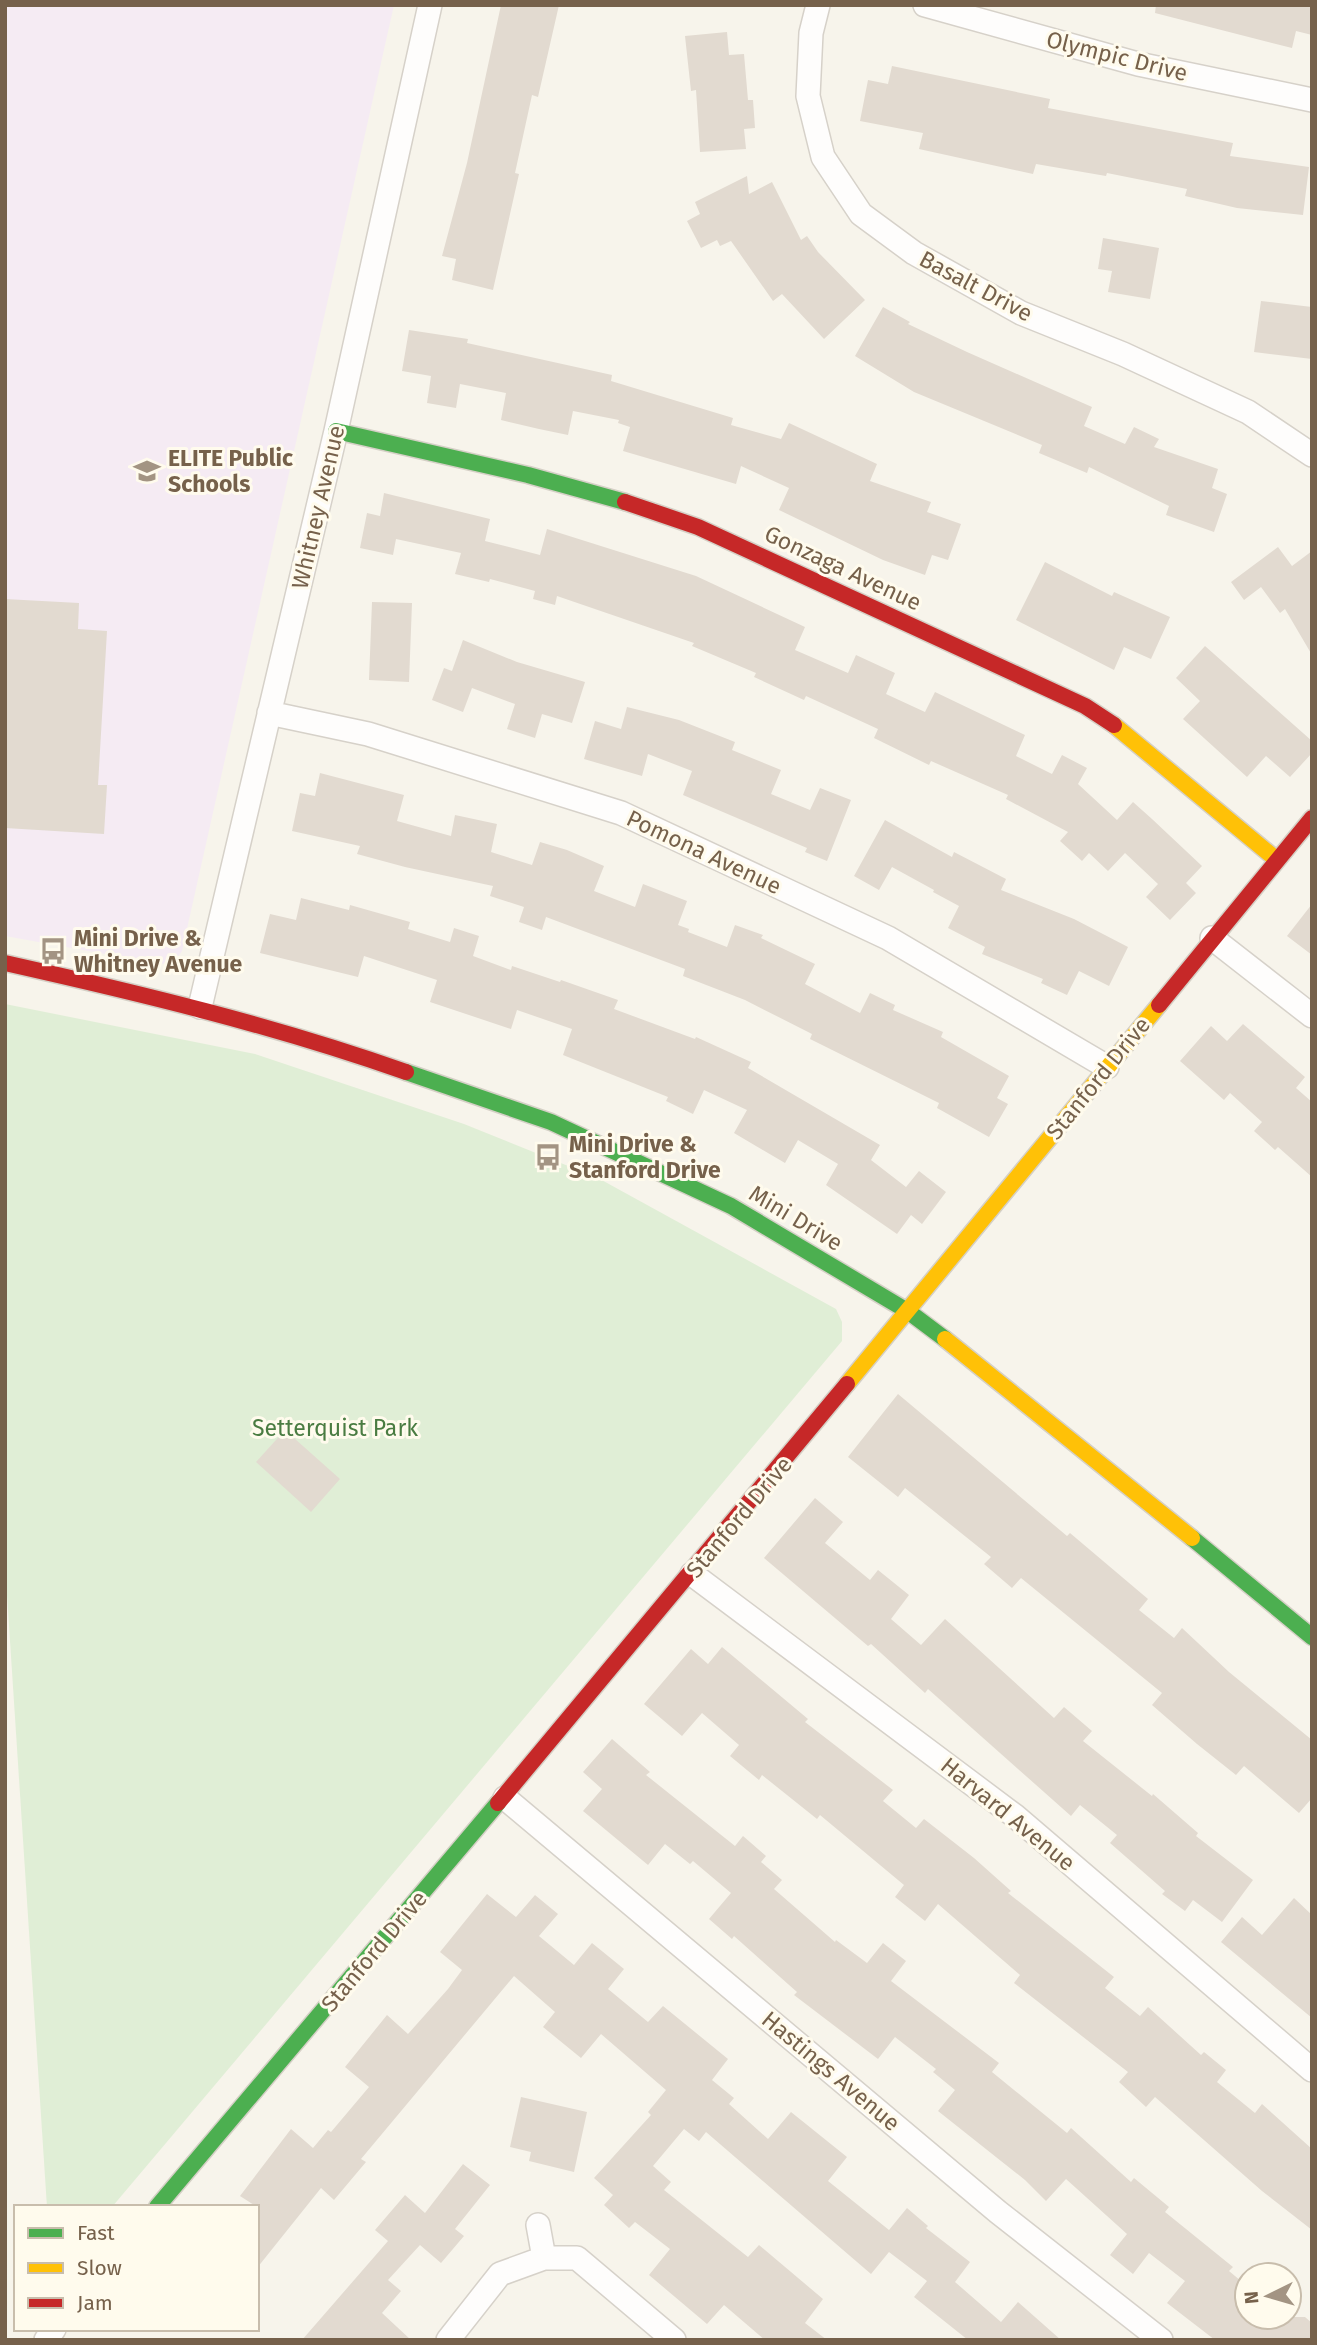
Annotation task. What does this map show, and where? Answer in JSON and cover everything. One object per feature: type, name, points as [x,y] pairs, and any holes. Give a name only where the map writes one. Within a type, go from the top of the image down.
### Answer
[{"type":"street","name":"Whitney Avenue","points":[[201,1007],[336,430],[430,5]]},
{"type":"street","name":"Basalt Drive","points":[[818,5],[811,33],[808,96],[823,158],[861,214],[914,253],[1021,313],[1123,354],[1248,412],[1304,450]]},
{"type":"street","name":"Olympic Drive","points":[[925,5],[1138,64],[1312,100]]},
{"type":"street","name":"Gonzaga Avenue","points":[[336,430],[613,498],[698,527],[800,572],[1085,706],[1127,734],[1277,860]]},
{"type":"street","name":"Pomona Avenue","points":[[269,713],[368,734],[621,813],[888,938],[1107,1067]]},
{"type":"street","name":"Stanford Drive","points":[[158,2205],[692,1574],[1312,818]]},
{"type":"street","points":[[1212,938],[1312,1016]]},
{"type":"street","name":"Mini Drive","points":[[5,963],[201,1007],[330,1045],[551,1122],[731,1206],[909,1312],[974,1360],[1312,1637]]},
{"type":"street","name":"Harvard Avenue","points":[[692,1574],[1015,1816],[1312,2070]]},
{"type":"street","name":"Hastings Avenue","points":[[505,1798],[987,2203],[1161,2340]]},
{"type":"street","points":[[538,2225],[544,2258]]},
{"type":"street","points":[[448,2340],[500,2274],[544,2258],[577,2258],[674,2340]]},
{"type":"shaded area","name":"ELITE Public Schools","points":[[5,5],[394,5],[182,951],[174,962],[161,964],[5,936]]},
{"type":"green space","name":"Setterquist Park","points":[[5,1004],[255,1054],[464,1124],[598,1178],[836,1309],[842,1322],[842,1341],[114,2205],[47,2205],[5,1564]]},
{"type":"building","points":[[501,5],[559,5],[538,97],[532,95],[515,173],[519,174],[493,290],[452,280],[456,259],[442,256],[467,163]]},
{"type":"building","points":[[1156,5],[1312,5],[1312,35],[1296,31],[1292,48],[1155,13]]},
{"type":"building","points":[[727,32],[729,55],[744,54],[748,100],[753,100],[755,128],[744,129],[746,149],[700,152],[696,90],[691,91],[685,36]]},
{"type":"building","points":[[892,66],[1050,99],[1048,108],[1233,143],[1230,156],[1309,167],[1303,215],[1237,208],[1185,196],[1187,189],[1107,173],[1106,176],[1036,164],[1033,174],[919,149],[923,133],[860,121],[868,80],[888,84]]},
{"type":"building","points":[[747,176],[749,194],[772,182],[801,240],[807,236],[818,252],[865,300],[824,339],[782,294],[773,301],[731,241],[720,246],[717,240],[701,248],[687,221],[700,214],[695,202]]},
{"type":"building","points":[[1103,238],[1159,248],[1150,299],[1108,292],[1112,271],[1098,269]]},
{"type":"building","points":[[1261,301],[1312,307],[1312,359],[1254,352]]},
{"type":"building","points":[[883,307],[910,322],[908,324],[1092,407],[1084,426],[1125,444],[1134,427],[1159,439],[1154,447],[1218,469],[1212,488],[1227,494],[1214,532],[1166,515],[1169,506],[1089,467],[1087,473],[1039,453],[1042,445],[914,392],[855,356]]},
{"type":"building","points":[[409,330],[468,339],[467,343],[612,375],[611,381],[733,418],[731,425],[781,439],[789,423],[877,464],[870,481],[931,502],[927,512],[961,524],[948,560],[932,555],[925,575],[883,560],[779,510],[789,488],[741,466],[736,484],[623,451],[630,427],[618,423],[619,420],[573,411],[568,435],[539,429],[501,420],[506,393],[460,384],[456,408],[427,403],[431,376],[402,371]]},
{"type":"building","points":[[384,493],[490,519],[485,541],[540,555],[547,529],[696,576],[805,627],[795,650],[848,673],[856,655],[895,673],[886,694],[925,712],[935,692],[1025,735],[1016,756],[1052,774],[1062,755],[1087,768],[1078,784],[1117,820],[1133,802],[1152,819],[1202,866],[1186,883],[1196,893],[1170,920],[1146,897],[1158,884],[1125,853],[1108,871],[1089,853],[1082,861],[1060,841],[1068,832],[1006,799],[1008,795],[931,761],[929,765],[874,738],[878,729],[806,696],[804,700],[754,677],[756,673],[692,646],[694,643],[557,596],[555,605],[533,599],[535,591],[490,579],[489,582],[455,574],[461,553],[396,539],[393,555],[360,548],[367,513],[380,516]]},
{"type":"building","points":[[1278,547],[1292,566],[1312,551],[1312,655],[1285,609],[1280,613],[1261,587],[1244,600],[1231,582]]},
{"type":"building","points":[[1045,562],[1112,596],[1114,592],[1170,617],[1151,659],[1124,647],[1114,670],[1016,620]]},
{"type":"building","points":[[5,599],[79,603],[78,629],[107,631],[98,785],[107,785],[104,834],[5,828]]},
{"type":"building","points":[[372,602],[412,603],[409,682],[369,680]]},
{"type":"building","points":[[463,640],[517,662],[585,682],[572,723],[542,714],[535,738],[507,729],[515,704],[472,688],[463,712],[432,700],[444,668],[452,671]]},
{"type":"building","points":[[1205,646],[1312,741],[1312,753],[1290,777],[1266,756],[1247,777],[1183,719],[1200,701],[1176,678]]},
{"type":"building","points":[[627,707],[679,720],[735,742],[732,750],[781,770],[771,794],[810,810],[820,788],[851,800],[827,861],[805,852],[807,848],[683,795],[692,771],[648,754],[642,776],[584,759],[595,721],[621,729]]},
{"type":"building","points":[[320,773],[404,795],[397,821],[451,836],[455,815],[497,824],[491,852],[532,865],[540,842],[567,850],[604,866],[594,891],[635,907],[643,884],[687,901],[678,925],[689,929],[688,932],[727,947],[735,925],[763,935],[761,938],[815,964],[805,984],[860,1013],[870,993],[895,1005],[893,1010],[943,1032],[941,1037],[1009,1076],[997,1098],[1008,1104],[989,1137],[937,1108],[939,1103],[810,1039],[812,1034],[745,1000],[683,976],[685,969],[546,917],[542,930],[519,922],[524,907],[490,896],[493,886],[357,854],[360,846],[292,831],[300,793],[315,796]]},
{"type":"building","points":[[885,820],[952,857],[954,852],[1006,879],[1001,890],[1074,919],[1128,947],[1109,986],[1079,971],[1067,995],[1041,983],[1043,979],[982,954],[985,947],[948,928],[959,906],[933,892],[934,890],[892,867],[879,890],[854,876]]},
{"type":"building","points":[[301,898],[349,910],[350,905],[410,922],[408,929],[450,942],[454,928],[479,936],[473,956],[511,970],[512,966],[560,982],[561,980],[618,1000],[614,1009],[695,1039],[696,1037],[751,1062],[748,1068],[880,1145],[871,1160],[906,1187],[919,1171],[946,1192],[922,1224],[911,1215],[897,1234],[826,1185],[838,1164],[798,1140],[785,1163],[734,1133],[747,1110],[704,1090],[693,1114],[666,1101],[668,1097],[563,1055],[572,1029],[517,1010],[511,1029],[430,1002],[437,980],[364,956],[358,977],[260,953],[270,914],[296,920]]},
{"type":"building","points":[[1312,904],[1312,955],[1287,936]]},
{"type":"building","points":[[1243,1024],[1305,1077],[1296,1088],[1312,1102],[1312,1177],[1278,1147],[1275,1150],[1254,1131],[1262,1122],[1230,1093],[1224,1100],[1180,1061],[1211,1026],[1227,1041]]},
{"type":"building","points":[[898,1394],[1067,1536],[1070,1533],[1148,1599],[1139,1610],[1174,1638],[1182,1628],[1229,1672],[1312,1740],[1312,1798],[1299,1813],[1244,1766],[1236,1775],[1197,1744],[1152,1705],[1162,1693],[1021,1578],[1012,1588],[984,1564],[991,1557],[905,1488],[898,1497],[848,1457]]},
{"type":"building","points":[[285,1430],[340,1479],[311,1512],[256,1462]]},
{"type":"building","points":[[815,1498],[843,1522],[825,1543],[870,1580],[878,1570],[909,1595],[891,1619],[921,1645],[945,1619],[1054,1718],[1064,1707],[1092,1731],[1083,1741],[1152,1796],[1153,1794],[1198,1833],[1196,1836],[1253,1880],[1222,1922],[1193,1900],[1185,1911],[1162,1894],[1165,1891],[1110,1843],[1117,1835],[1080,1805],[1071,1816],[928,1689],[925,1693],[871,1644],[868,1646],[764,1558]]},
{"type":"building","points":[[722,1647],[808,1719],[805,1722],[893,1790],[883,1801],[916,1828],[924,1819],[974,1858],[1011,1891],[1008,1893],[1114,1977],[1105,1988],[1140,2016],[1148,2007],[1201,2055],[1204,2052],[1226,2070],[1217,2082],[1255,2113],[1262,2104],[1312,2149],[1312,2230],[1262,2191],[1155,2097],[1146,2107],[1119,2082],[1128,2072],[1014,1983],[1020,1975],[938,1904],[925,1921],[895,1897],[904,1885],[820,1815],[817,1819],[762,1775],[759,1780],[730,1756],[739,1745],[702,1713],[682,1736],[644,1704],[691,1649],[708,1664]]},
{"type":"building","points":[[612,1739],[650,1772],[646,1775],[735,1846],[743,1836],[766,1856],[761,1862],[782,1880],[774,1889],[835,1942],[836,1940],[867,1963],[883,1943],[906,1961],[891,1981],[999,2063],[992,2072],[1067,2133],[1071,2128],[1131,2182],[1134,2178],[1169,2207],[1165,2212],[1233,2267],[1229,2271],[1233,2274],[1233,2331],[1303,2331],[1305,2317],[1312,2323],[1312,2340],[1215,2340],[1167,2303],[1185,2281],[1149,2253],[1133,2274],[1110,2255],[1127,2234],[1066,2179],[1046,2201],[1025,2180],[938,2111],[955,2090],[933,2072],[936,2069],[895,2037],[878,2059],[794,1995],[797,1992],[734,1936],[732,1939],[709,1919],[731,1893],[693,1861],[690,1864],[665,1844],[648,1865],[583,1811],[602,1789],[583,1772]]},
{"type":"building","points":[[487,1894],[516,1917],[535,1895],[558,1914],[539,1936],[574,1965],[592,1943],[624,1969],[608,1989],[648,2022],[663,2006],[728,2059],[712,2080],[734,2098],[729,2104],[768,2139],[791,2112],[847,2157],[828,2181],[889,2230],[907,2208],[928,2226],[926,2228],[970,2262],[955,2282],[1001,2322],[1018,2302],[1061,2340],[968,2340],[914,2297],[927,2281],[889,2252],[871,2274],[706,2132],[699,2141],[684,2129],[653,2166],[671,2182],[664,2190],[748,2257],[759,2245],[823,2299],[805,2323],[827,2340],[765,2340],[724,2305],[707,2324],[649,2275],[670,2249],[635,2222],[629,2228],[604,2205],[613,2195],[594,2178],[651,2115],[648,2112],[666,2090],[601,2034],[581,2058],[543,2027],[555,2012],[514,1976],[361,2159],[366,2162],[334,2200],[321,2188],[259,2266],[259,2205],[254,2205],[240,2196],[291,2129],[313,2148],[328,2130],[331,2132],[369,2087],[345,2067],[387,2015],[408,2034],[448,1989],[462,1970],[440,1952]]},
{"type":"building","points":[[1294,1898],[1312,1915],[1312,2018],[1221,1942],[1242,1917],[1262,1935]]},
{"type":"building","points":[[521,2097],[587,2112],[574,2172],[529,2161],[531,2152],[510,2147]]},
{"type":"building","points":[[463,2164],[490,2185],[455,2229],[464,2236],[441,2263],[420,2245],[388,2280],[401,2291],[382,2313],[411,2340],[302,2340],[388,2241],[375,2230],[405,2195],[425,2213]]},
{"type":"traffic: fast","points":[[336,431],[528,475],[625,502]]},
{"type":"traffic: fast","points":[[406,1072],[551,1122],[731,1206],[909,1312],[945,1339]]},
{"type":"traffic: fast","points":[[1192,1538],[1312,1637]]},
{"type":"traffic: fast","points":[[159,2205],[498,1803]]},
{"type":"traffic: slow","points":[[1114,725],[1277,860]]},
{"type":"traffic: slow","points":[[847,1384],[1159,1005]]},
{"type":"traffic: slow","points":[[945,1339],[1192,1538]]},
{"type":"traffic: jam","points":[[625,502],[698,527],[1085,706],[1114,725]]},
{"type":"traffic: jam","points":[[1159,1005],[1312,818]]},
{"type":"traffic: jam","points":[[5,963],[207,1012],[406,1072]]},
{"type":"traffic: jam","points":[[498,1803],[847,1384]]},
{"type":"place","name":"ELITE Public Schools","points":[[147,471]]},
{"type":"place","name":"Mini Drive & Whitney Avenue","points":[[53,951]]},
{"type":"place","name":"Mini Drive & Stanford Drive","points":[[548,1157]]}]
